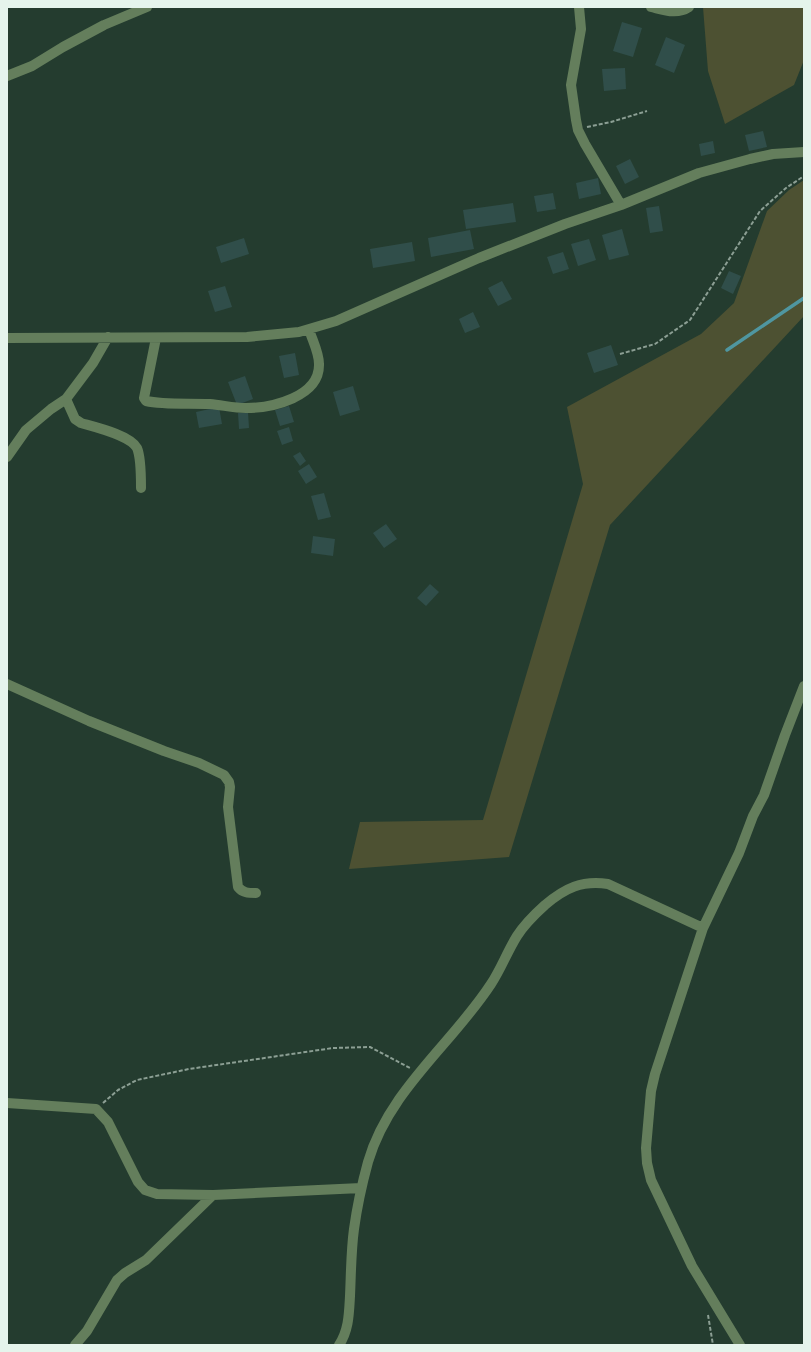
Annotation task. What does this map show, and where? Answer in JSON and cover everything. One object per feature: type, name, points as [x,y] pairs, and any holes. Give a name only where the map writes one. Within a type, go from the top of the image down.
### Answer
[{"type":"street","points":[[7,76],[32,66],[63,46],[104,25],[147,7]]},
{"type":"street","points":[[579,7],[581,29],[571,85],[578,128],[585,144],[621,205]]},
{"type":"street","points":[[651,7],[676,12],[689,7]]},
{"type":"street","points":[[7,338],[248,337],[293,333],[336,321],[479,258],[565,224],[621,205],[713,168],[773,154],[804,152]]},
{"type":"street","points":[[156,338],[144,398],[146,401],[209,404],[248,408],[275,404],[293,398],[303,393],[310,387],[315,380],[319,365],[319,358],[309,329]]},
{"type":"street","points":[[7,457],[26,430],[51,409],[66,399],[93,363],[108,337]]},
{"type":"street","points":[[66,399],[76,419],[81,423],[125,436],[136,447],[138,453],[141,488]]},
{"type":"street","points":[[7,684],[89,721],[204,765],[224,775],[229,782],[230,787],[228,807],[238,887],[247,893],[256,894]]},
{"type":"street","points":[[740,1345],[692,1266],[651,1180],[647,1163],[647,1128],[651,1091],[655,1074],[703,928],[739,853],[753,816],[764,795],[804,686]]},
{"type":"street","points":[[339,1345],[344,1336],[349,1319],[354,1229],[361,1188],[375,1142],[394,1106],[419,1073],[463,1022],[487,990],[517,936],[529,920],[558,895],[584,883],[592,882],[608,884],[703,928]]},
{"type":"street","points":[[9,1104],[96,1109],[108,1122],[138,1182],[145,1190],[157,1194],[213,1195],[361,1188]]},
{"type":"street","points":[[75,1345],[87,1331],[117,1280],[125,1273],[146,1260],[213,1195]]},
{"type":"path","points":[[578,128],[611,122],[647,111]]},
{"type":"path","points":[[620,354],[655,344],[690,320],[760,211],[786,188],[804,176]]},
{"type":"path","points":[[96,1109],[118,1090],[137,1080],[189,1070],[333,1048],[370,1047],[419,1073]]},
{"type":"path","points":[[708,1309],[713,1345]]},
{"type":"green space","points":[[703,7],[804,7],[804,60],[794,85],[725,124],[708,71]]},
{"type":"green space","points":[[804,180],[804,316],[610,525],[509,857],[349,869],[360,822],[483,820],[583,484],[567,407],[701,334],[734,303],[767,211],[789,190]]},
{"type":"building","points":[[622,22],[642,28],[633,57],[613,51]]},
{"type":"building","points":[[666,37],[685,45],[674,73],[655,65]]},
{"type":"building","points":[[625,68],[626,89],[604,91],[602,69]]},
{"type":"building","points":[[763,131],[767,147],[749,151],[745,135]]},
{"type":"building","points":[[713,141],[715,153],[701,156],[699,144]]},
{"type":"building","points":[[630,159],[639,177],[625,184],[616,166]]},
{"type":"building","points":[[598,178],[601,194],[579,199],[576,183]]},
{"type":"building","points":[[553,193],[556,209],[537,212],[534,196]]},
{"type":"building","points":[[513,203],[516,222],[466,229],[463,210]]},
{"type":"building","points":[[659,206],[663,231],[650,233],[646,208]]},
{"type":"building","points":[[622,229],[629,255],[609,260],[602,235]]},
{"type":"building","points":[[470,230],[474,249],[431,257],[428,238]]},
{"type":"building","points":[[244,238],[249,254],[221,263],[216,247]]},
{"type":"building","points":[[589,239],[596,260],[578,266],[571,244]]},
{"type":"building","points":[[412,242],[415,261],[373,268],[370,249]]},
{"type":"building","points":[[563,252],[569,269],[553,274],[547,257]]},
{"type":"building","points":[[729,271],[741,276],[733,294],[721,288]]},
{"type":"building","points":[[502,281],[512,299],[498,306],[488,288]]},
{"type":"building","points":[[225,286],[232,307],[215,312],[208,291]]},
{"type":"building","points":[[473,312],[480,327],[465,333],[459,319]]},
{"type":"building","points":[[611,345],[618,365],[594,373],[587,353]]},
{"type":"building","points":[[295,353],[299,375],[284,378],[279,356]]},
{"type":"building","points":[[245,376],[253,399],[237,405],[228,382]]},
{"type":"building","points":[[353,386],[360,410],[340,416],[333,392]]},
{"type":"building","points":[[289,406],[294,422],[280,426],[275,410]]},
{"type":"building","points":[[219,407],[222,424],[199,428],[196,412]]},
{"type":"building","points":[[248,412],[249,428],[239,429],[238,413]]},
{"type":"building","points":[[289,427],[293,441],[282,445],[277,431]]},
{"type":"building","points":[[300,452],[306,461],[300,466],[293,456]]},
{"type":"building","points":[[309,464],[317,477],[306,484],[298,471]]},
{"type":"building","points":[[324,493],[331,517],[318,520],[311,496]]},
{"type":"building","points":[[386,524],[397,539],[384,548],[373,533]]},
{"type":"building","points":[[313,536],[335,539],[333,556],[311,553]]},
{"type":"building","points":[[430,584],[439,592],[426,606],[417,598]]},
{"type":"waterway","points":[[727,350],[804,298]]}]
